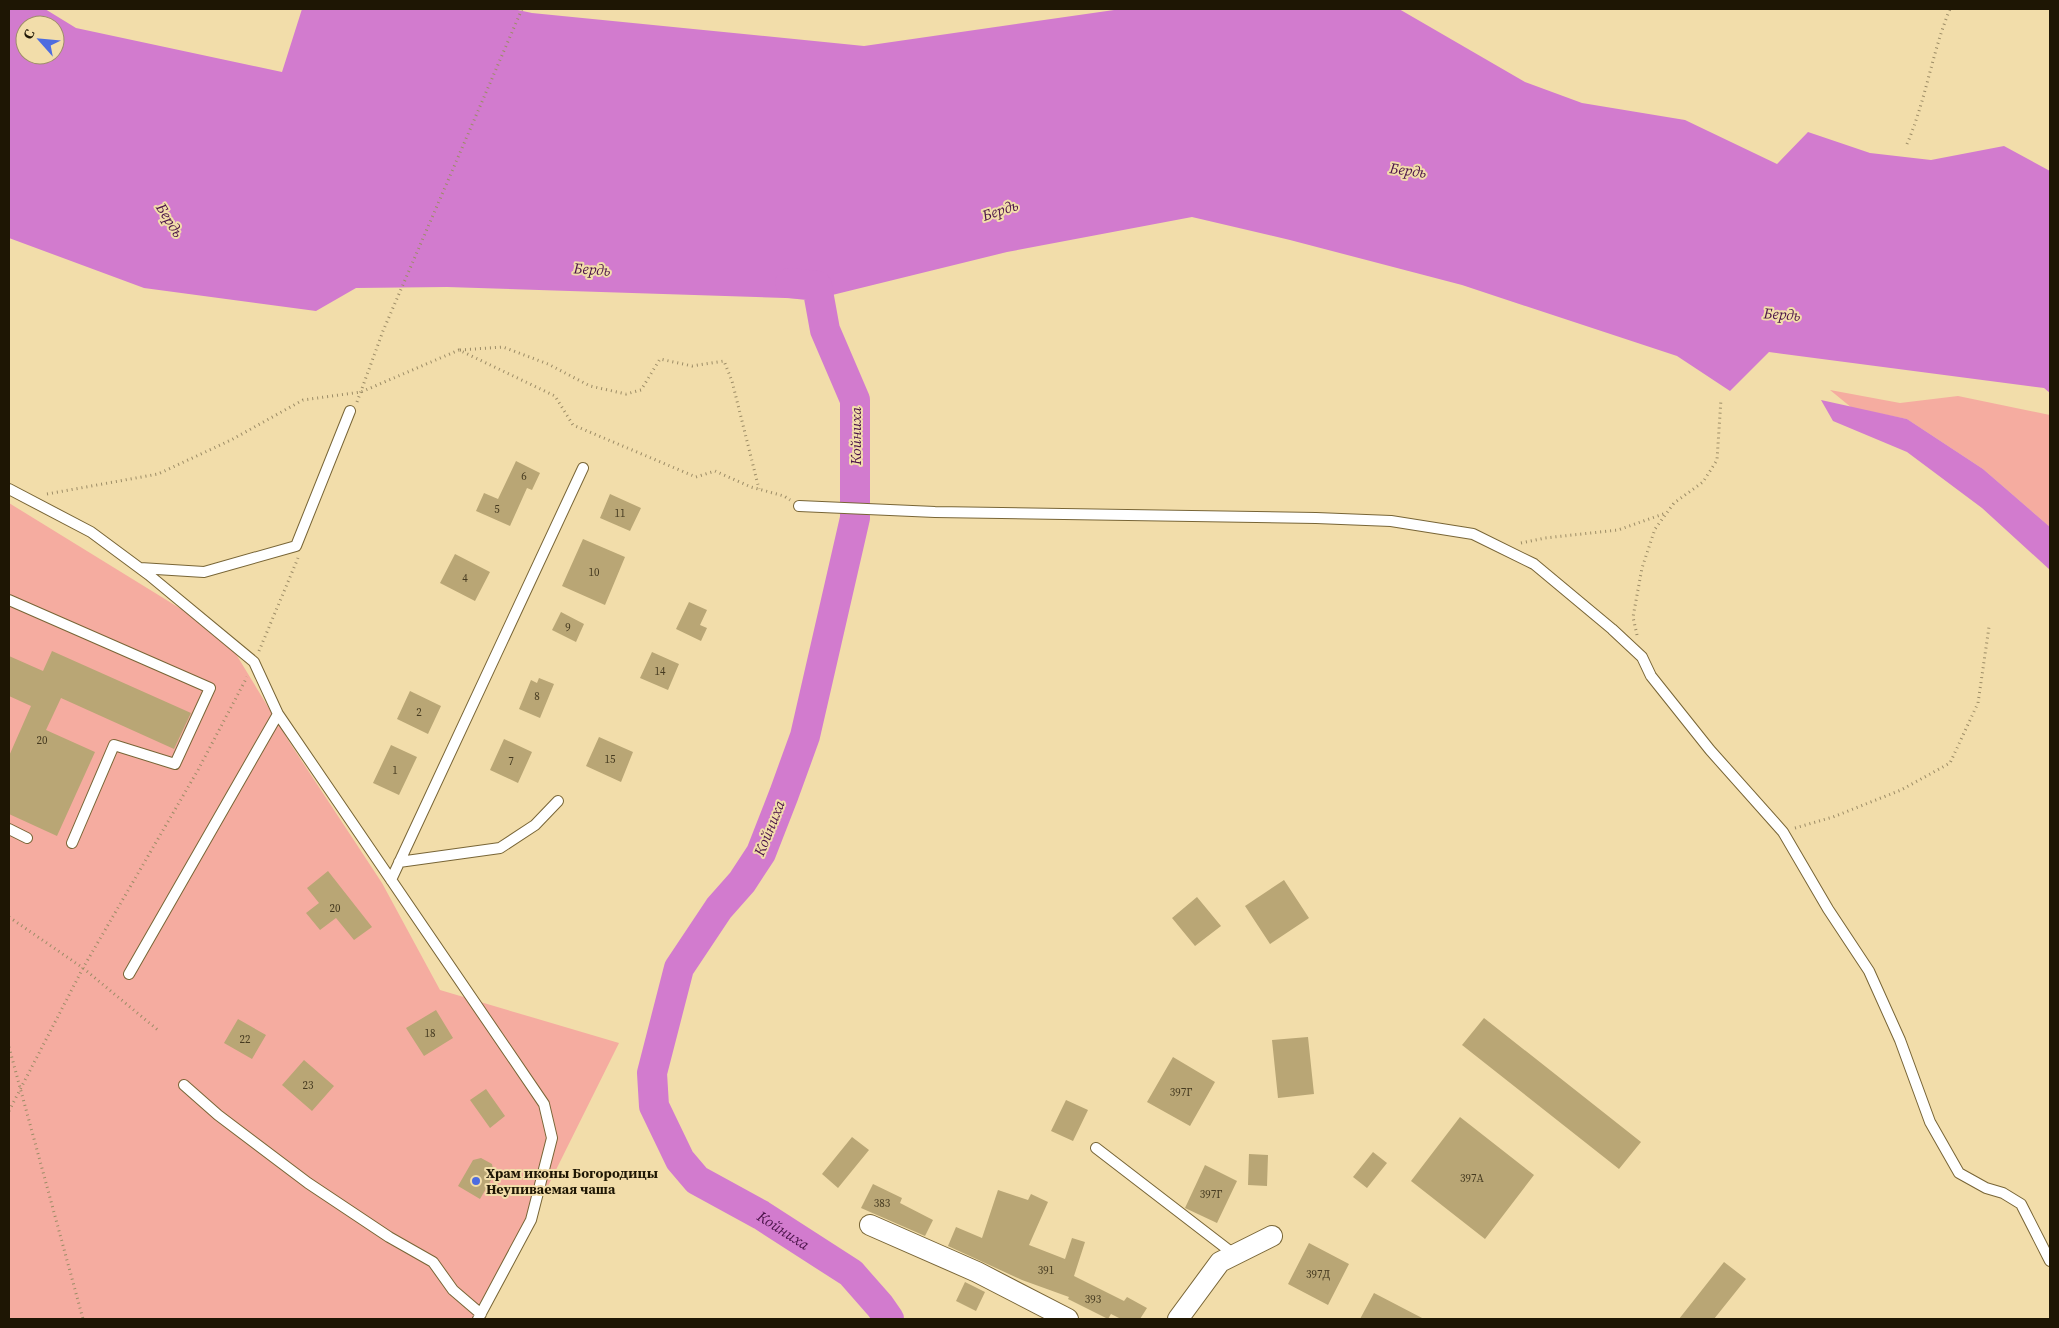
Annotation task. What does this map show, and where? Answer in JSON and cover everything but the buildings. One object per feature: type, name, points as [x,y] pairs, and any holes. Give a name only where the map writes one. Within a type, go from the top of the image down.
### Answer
[{"type":"street","points":[[870,1225],[977,1272],[1068,1319]]},
{"type":"street","points":[[1178,1319],[1220,1262],[1272,1236]]},
{"type":"lane","points":[[139,568],[204,572],[296,546],[352,411]]},
{"type":"lane","points":[[391,880],[583,468]]},
{"type":"lane","points":[[9,489],[91,532],[139,568],[254,662],[278,714],[544,1104],[552,1138],[531,1220],[479,1317],[452,1290],[433,1262],[389,1237],[308,1183],[218,1116],[184,1085]]},
{"type":"lane","points":[[800,506],[935,512],[1316,518],[1391,521],[1473,534],[1534,564],[1612,629],[1642,657],[1651,676],[1710,750],[1783,832],[1828,909],[1869,971],[1900,1040],[1930,1122],[1959,1173],[1986,1188],[2003,1193],[2021,1204],[2050,1261]]},
{"type":"lane","points":[[9,600],[210,688],[174,764],[114,745],[72,843]]},
{"type":"lane","points":[[129,974],[278,714]]},
{"type":"lane","points":[[399,862],[500,848],[534,825],[558,801]]},
{"type":"lane","points":[[9,829],[27,838]]},
{"type":"lane","points":[[1096,1148],[1235,1255]]},
{"type":"path","points":[[352,411],[361,392],[383,331],[522,9]]},
{"type":"path","points":[[1907,144],[1929,78],[1943,25],[1950,9]]},
{"type":"path","points":[[27,498],[158,474],[231,440],[303,400],[361,392],[459,350],[503,347],[548,364],[590,386],[626,394],[641,390],[660,359],[692,366],[724,361],[732,380],[759,489]]},
{"type":"path","points":[[459,350],[555,396],[573,425],[696,477],[715,471],[759,489],[784,496],[800,506]]},
{"type":"path","points":[[1642,657],[1632,617],[1642,568],[1655,529],[1674,503],[1703,482],[1717,460],[1721,399]]},
{"type":"path","points":[[1502,548],[1545,538],[1618,530],[1667,513]]},
{"type":"path","points":[[9,1111],[83,968],[198,770],[254,662],[300,554]]},
{"type":"path","points":[[1783,832],[1833,817],[1901,790],[1950,763],[1978,703],[1989,627]]},
{"type":"path","points":[[9,917],[83,968],[159,1031]]},
{"type":"path","points":[[9,1046],[83,1319]]},
{"type":"shaded area","points":[[1830,390],[1900,403],[1958,396],[2050,415],[2050,527],[1983,469],[1907,419],[1852,408]]},
{"type":"shaded area","points":[[9,503],[225,636],[290,743],[382,883],[440,990],[619,1043],[482,1319],[9,1319]]},
{"type":"water","name":"Бердь","points":[[9,9],[45,9],[55,15],[15,15],[15,65],[65,65],[65,21],[76,28],[282,72],[302,9],[513,9],[532,13],[864,46],[1121,9],[1399,9],[1525,82],[1582,103],[1685,120],[1777,164],[1808,132],[1870,153],[1931,160],[2004,146],[2050,171],[2050,393],[2044,388],[1769,352],[1730,391],[1677,356],[1462,285],[1290,240],[1192,217],[1007,252],[816,299],[447,287],[356,288],[316,311],[144,288],[9,238]]},
{"type":"water","points":[[1821,400],[1907,419],[1983,469],[2050,527],[2050,570],[1982,508],[1907,452],[1833,421]]},
{"type":"waterway","name":"Койниха","points":[[790,283],[817,286],[825,330],[855,400],[855,518],[805,736],[761,853],[742,882],[719,908],[679,968],[652,1073],[654,1106],[680,1160],[697,1180],[761,1215],[851,1273],[889,1319]]},
{"type":"place","name":"Храм иконы Богородицы Неупиваемая чаша","points":[[476,1181]]}]
